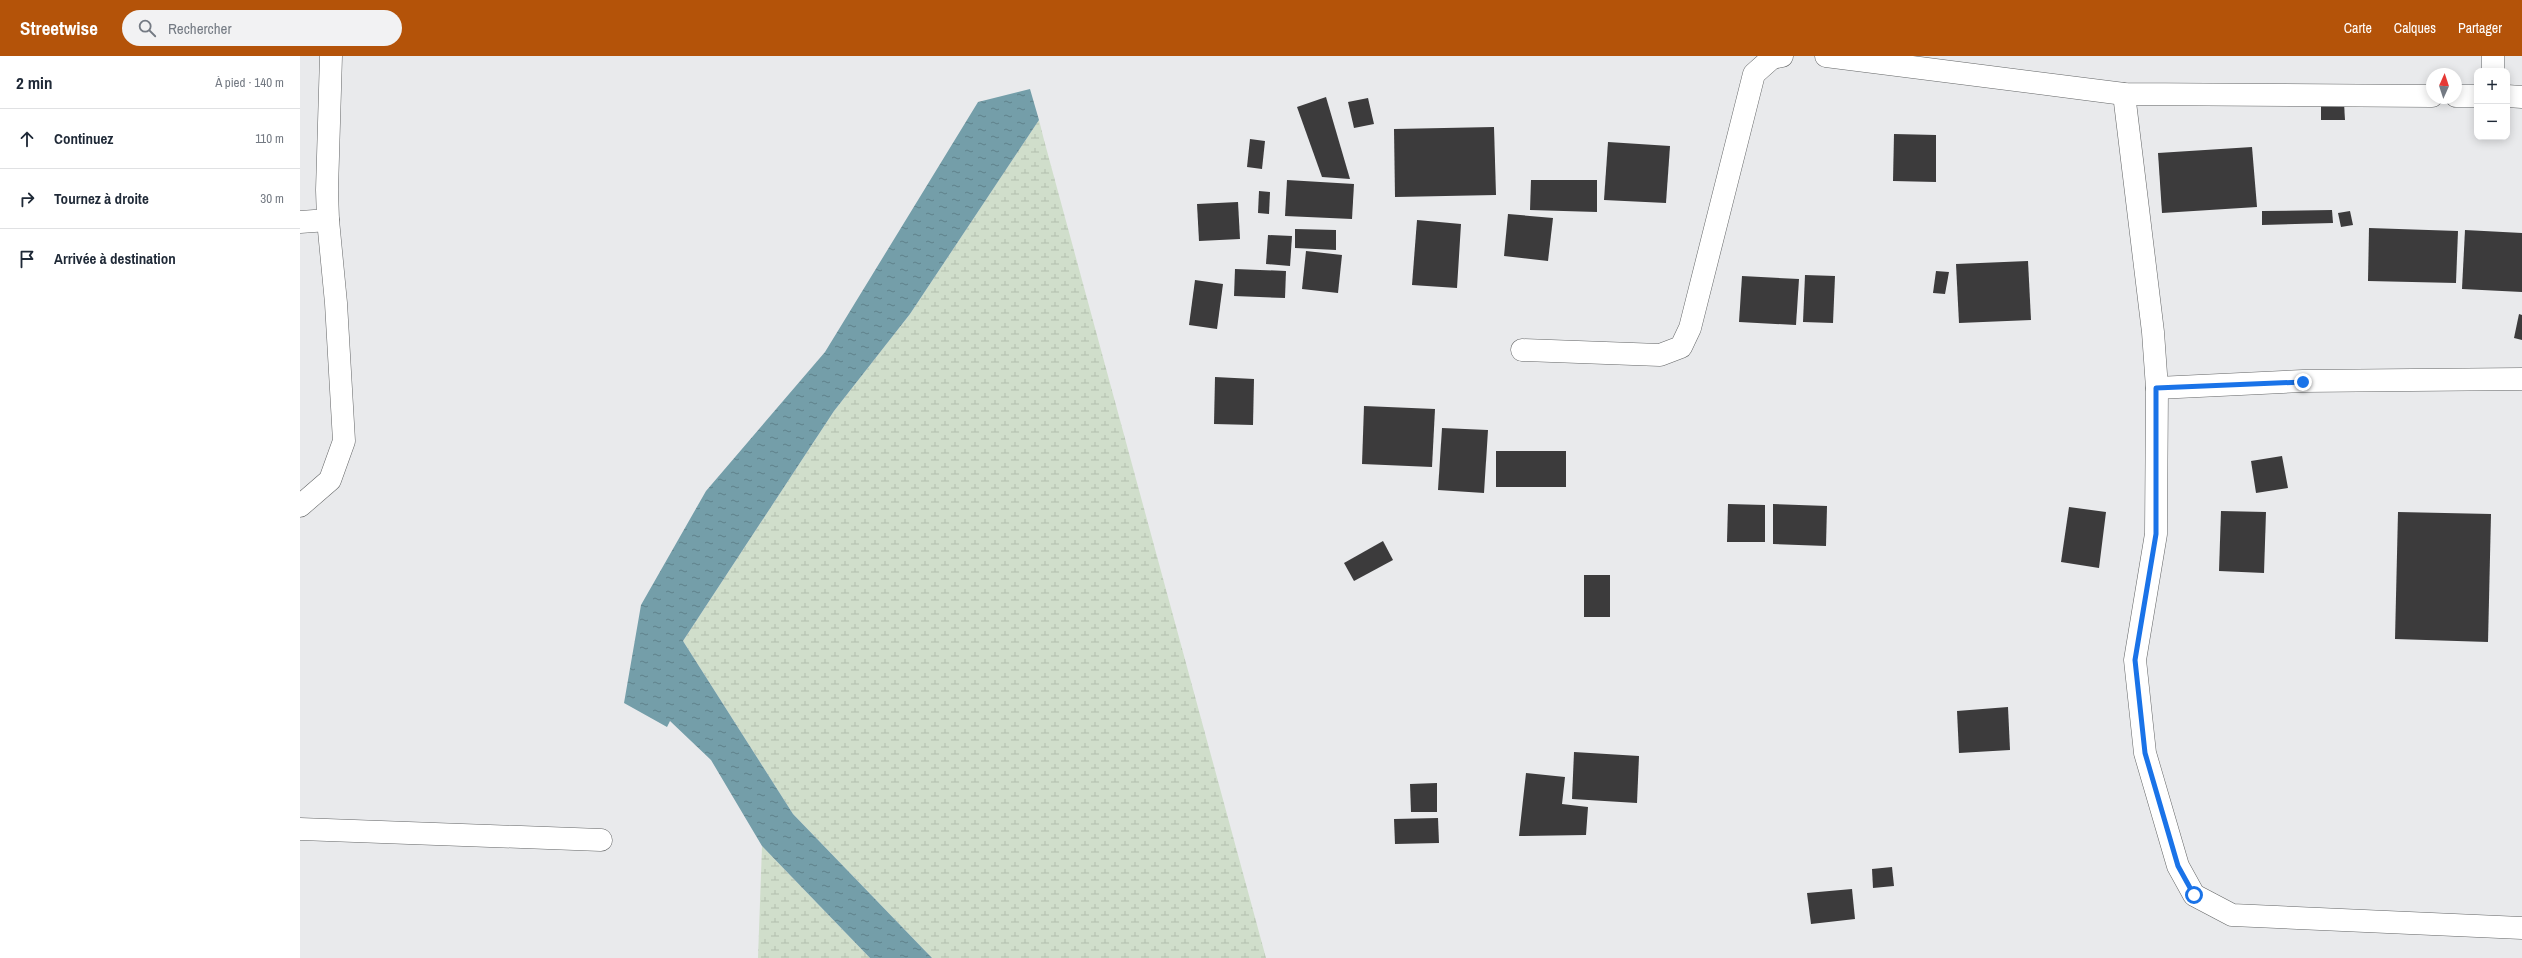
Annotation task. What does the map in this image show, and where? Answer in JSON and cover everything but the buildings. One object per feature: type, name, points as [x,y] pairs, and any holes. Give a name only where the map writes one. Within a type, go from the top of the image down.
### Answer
[{"type":"street","points":[[300,506],[330,480],[344,441],[336,303],[326,190],[331,56]]},
{"type":"street","points":[[1522,350],[1660,355],[1681,347],[1690,328],[1754,74],[1772,58],[1782,56]]},
{"type":"street","points":[[1826,56],[2124,94],[2426,96]]},
{"type":"street","points":[[2493,56],[2493,68]]},
{"type":"street","points":[[2124,94],[2153,332],[2156,388],[2156,534],[2135,660],[2145,753],[2178,866],[2194,895],[2232,915],[2522,928]]},
{"type":"street","points":[[2462,96],[2474,96]]},
{"type":"street","points":[[2510,96],[2522,97]]},
{"type":"street","points":[[300,222],[328,220]]},
{"type":"street","points":[[2156,388],[2303,382],[2522,379]]},
{"type":"street","points":[[300,829],[602,840]]},
{"type":"green space","points":[[1039,120],[1266,958],[932,958],[793,814],[683,641],[834,411],[910,314]]},
{"type":"green space","points":[[762,846],[870,958],[758,958]]},
{"type":"water","points":[[1030,89],[1039,120],[910,314],[834,411],[683,641],[793,814],[932,958],[870,958],[762,846],[711,760],[670,721],[667,727],[624,703],[641,605],[706,491],[825,352],[978,102]]},
{"type":"route","points":[[2194,895],[2178,866],[2145,753],[2135,660],[2156,534],[2156,388],[2303,382]]}]
